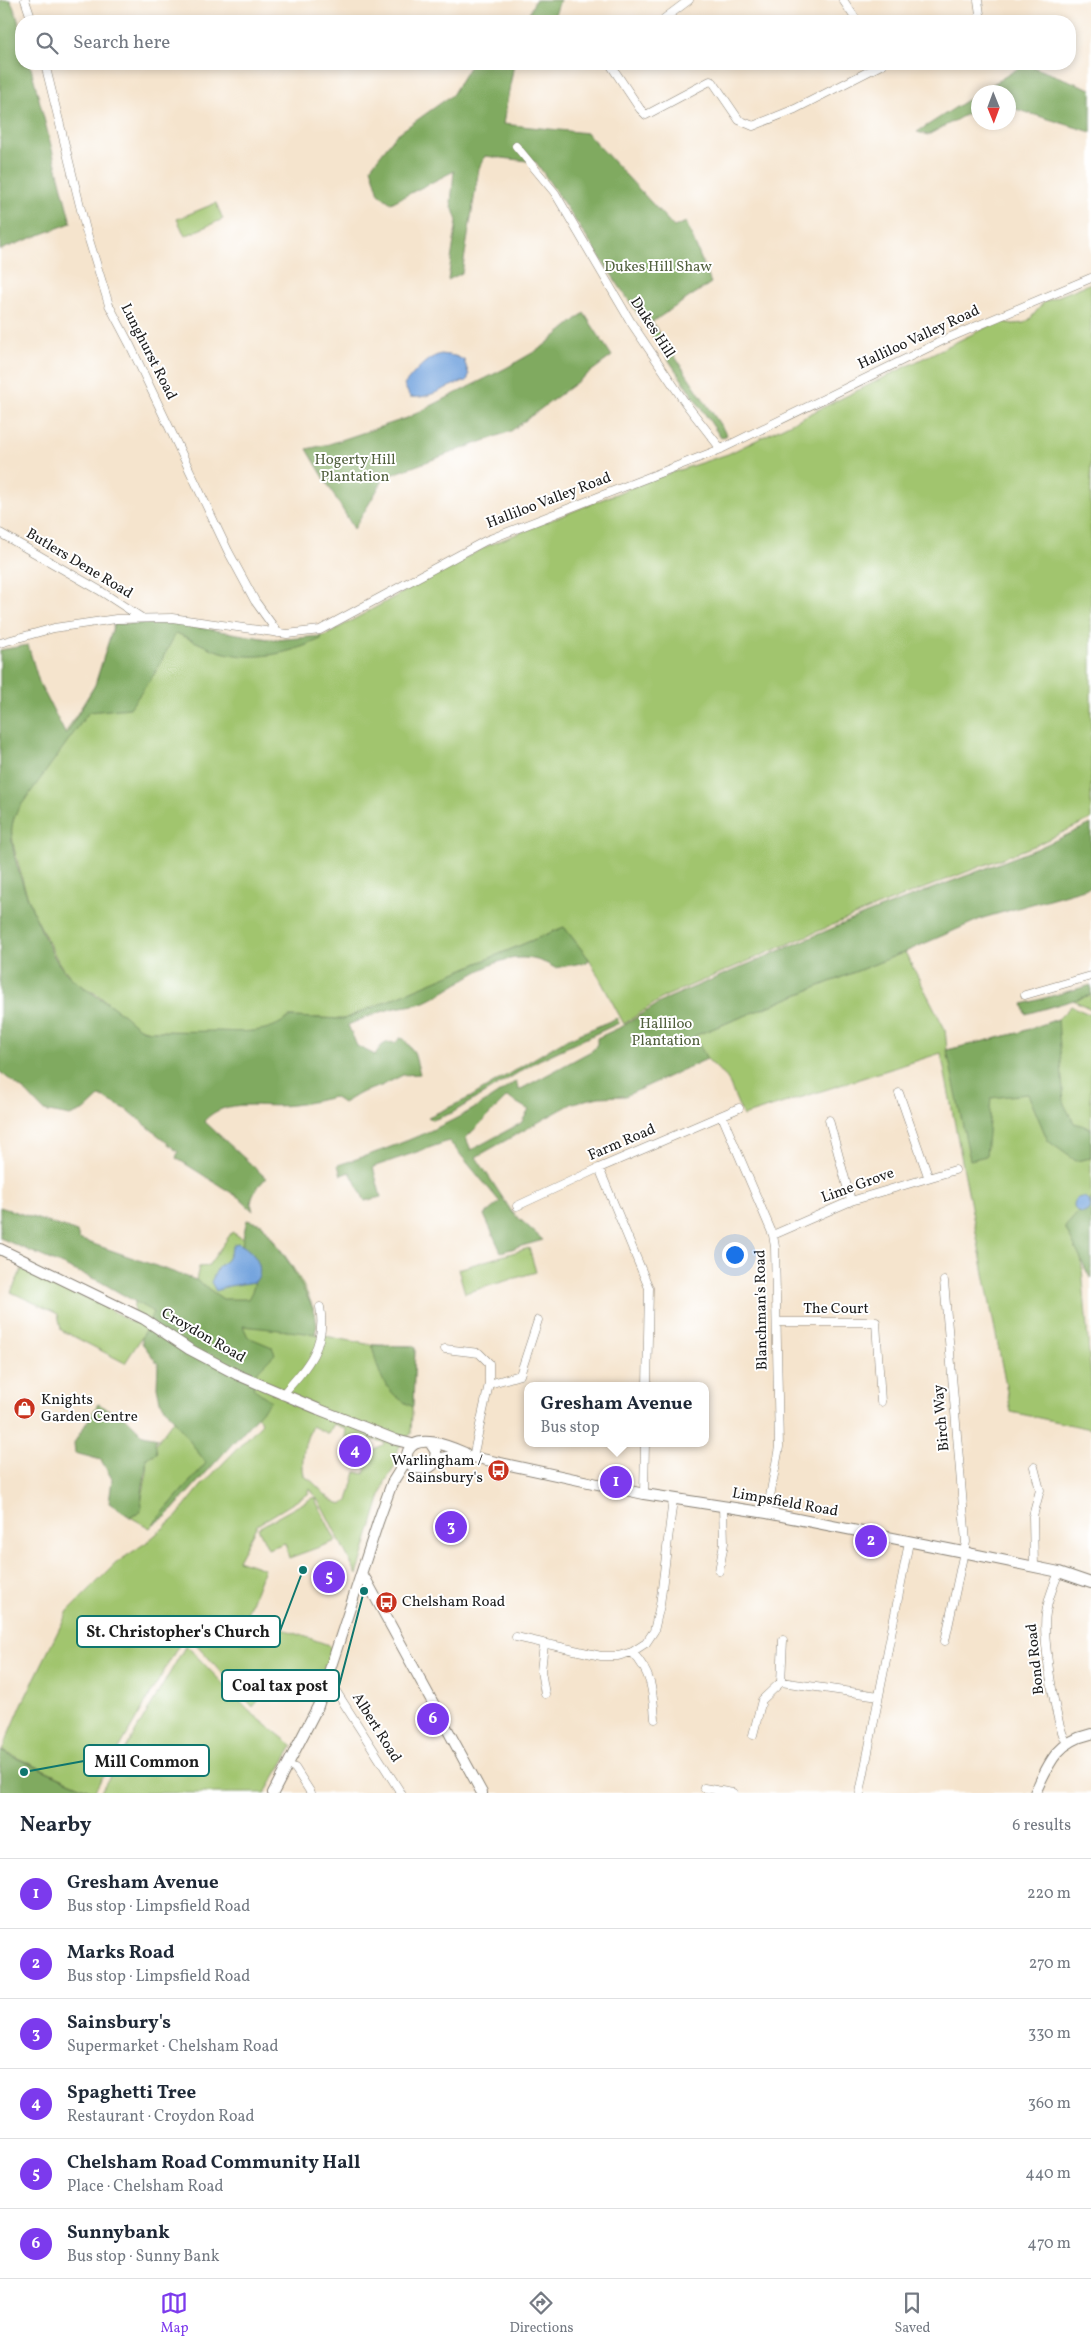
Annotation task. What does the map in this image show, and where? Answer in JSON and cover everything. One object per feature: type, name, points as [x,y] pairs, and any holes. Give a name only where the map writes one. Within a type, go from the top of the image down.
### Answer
[{"type":"main road","name":"Croydon Road","points":[[0,1249],[144,1319],[189,1349],[282,1395],[396,1440],[409,1452]]},
{"type":"main road","points":[[273,1793],[318,1706],[352,1604],[357,1582],[362,1577],[392,1483],[400,1473],[409,1452],[418,1441],[431,1444],[436,1452],[436,1459],[433,1465],[427,1469],[414,1468],[400,1473]]},
{"type":"main road","name":"Limpsfield Road","points":[[431,1444],[455,1449],[473,1457]]},
{"type":"main road","points":[[409,1452],[414,1468]]},
{"type":"main road","name":"Limpsfield Road","points":[[436,1459],[453,1456],[473,1457],[644,1494],[767,1513],[1059,1572],[1091,1584]]},
{"type":"main road","points":[[362,1577],[366,1580],[482,1793]]},
{"type":"main road","points":[[1035,1793],[1053,1756],[1066,1743],[1091,1734]]},
{"type":"street","points":[[25,0],[30,15]]},
{"type":"street","points":[[669,15],[689,0]]},
{"type":"street","points":[[843,0],[853,15]]},
{"type":"street","points":[[978,0],[980,15]]},
{"type":"street","name":"Lunghurst Road","points":[[46,70],[86,230],[109,305],[134,352],[217,531],[255,601],[278,633]]},
{"type":"street","points":[[614,70],[646,115],[710,81],[713,82],[738,120],[753,126],[795,109],[871,70]]},
{"type":"street","name":"Dukes Hill","points":[[516,146],[554,193],[632,324],[686,404],[721,449]]},
{"type":"street","name":"Halliloo Valley Road","points":[[0,642],[54,628],[116,618],[179,619],[278,633],[306,633],[329,627],[485,541],[721,449],[946,339],[1091,278]]},
{"type":"street","name":"Butlers Dene Road","points":[[0,533],[99,590],[143,619]]},
{"type":"street","points":[[1025,995],[1091,976]]},
{"type":"street","points":[[899,1093],[928,1176]]},
{"type":"street","name":"Farm Road","points":[[517,1206],[598,1168],[739,1108]]},
{"type":"street","name":"Blanchman's Road","points":[[722,1116],[773,1235],[775,1246],[778,1452],[767,1513]]},
{"type":"street","points":[[829,1120],[851,1201]]},
{"type":"street","points":[[598,1168],[649,1288],[647,1382]]},
{"type":"street","name":"Lime Grove","points":[[773,1235],[851,1201],[928,1176],[955,1170]]},
{"type":"street","name":"Birch Way","points":[[944,1281],[966,1542],[945,1640]]},
{"type":"street","points":[[282,1395],[304,1370],[318,1346],[324,1325],[320,1306]]},
{"type":"street","points":[[489,1384],[520,1375],[538,1320]]},
{"type":"street","name":"The Court","points":[[777,1322],[876,1322],[881,1402]]},
{"type":"street","points":[[445,1349],[479,1353],[489,1363],[489,1384],[473,1457]]},
{"type":"street","points":[[644,1494],[645,1447]]},
{"type":"street","points":[[1034,1466],[1040,1490],[1033,1516],[1034,1567]]},
{"type":"street","points":[[516,1636],[602,1656],[618,1656],[632,1652],[646,1643],[654,1631],[660,1605],[673,1499]]},
{"type":"street","points":[[719,1571],[724,1543],[724,1507]]},
{"type":"street","points":[[860,1793],[908,1542]]},
{"type":"street","name":"Bond Road","points":[[1059,1572],[1051,1592],[1044,1630],[1058,1722],[1066,1743]]},
{"type":"street","points":[[753,1735],[762,1700],[781,1682],[783,1640]]},
{"type":"street","points":[[544,1644],[542,1671],[545,1694]]},
{"type":"street","points":[[632,1652],[644,1664],[652,1687],[655,1719]]},
{"type":"street","name":"Albert Road","points":[[327,1678],[401,1793]]},
{"type":"street","points":[[781,1682],[879,1696]]},
{"type":"street","points":[[289,1764],[295,1768],[312,1793]]},
{"type":"street","points":[[704,1788],[732,1793]]},
{"type":"green space","points":[[0,0],[10,0],[17,15],[15,15],[15,70],[32,70],[71,223],[0,250]]},
{"type":"green space","points":[[535,0],[560,0],[555,15],[529,15]]},
{"type":"green space","name":"Dukes Hill Shaw","points":[[467,70],[513,70],[503,124],[587,133],[674,227],[686,222],[711,283],[652,322],[727,435],[721,438],[536,162],[485,156],[479,168],[462,273],[448,280],[457,221],[451,203],[454,171],[391,203],[379,194],[371,167],[396,135],[452,95]]},
{"type":"green space","points":[[1015,70],[1041,70],[1091,89],[1091,132],[1016,109],[1016,85],[991,85]]},
{"type":"green space","points":[[971,97],[971,112],[928,135],[917,132]]},
{"type":"green space","points":[[216,203],[223,219],[185,236],[177,219]]},
{"type":"green space","points":[[1091,283],[1091,819],[1034,846],[868,910],[664,997],[624,1024],[589,959],[564,927],[345,1019],[290,1017],[279,1026],[267,1030],[246,1032],[150,1031],[139,1028],[98,995],[75,982],[59,963],[34,914],[24,886],[11,828],[16,812],[95,685],[114,624],[172,623],[259,638],[283,640],[305,639],[325,635],[487,546],[655,478],[728,454],[999,321],[1013,324],[1024,323],[1030,319],[1044,302]]},
{"type":"green space","name":"Hogerty Hill Plantation","points":[[584,313],[612,356],[511,431],[385,477],[354,529],[307,449],[329,444],[407,418],[506,368],[541,348]]},
{"type":"green space","points":[[171,623],[274,640],[321,636],[321,639],[281,653],[240,656],[212,649],[176,633],[155,673],[130,708],[89,712],[21,806],[15,816],[12,827],[15,857],[27,896],[51,951],[58,963],[71,978],[123,1014],[141,1029],[166,1031],[255,1031],[281,1023],[289,1017],[344,1019],[564,927],[589,959],[587,962],[555,968],[537,960],[520,958],[503,961],[487,967],[425,1002],[395,1008],[348,1025],[357,1046],[375,1055],[385,1043],[395,1043],[400,1038],[404,1039],[414,1052],[420,1074],[403,1075],[381,1086],[360,1093],[343,1103],[334,1097],[292,1105],[234,1106],[213,1113],[204,1121],[266,1178],[256,1189],[252,1197],[253,1211],[238,1197],[176,1158],[178,1152],[129,1111],[100,1096],[85,1110],[70,1116],[44,1111],[27,1093],[0,1072],[0,650],[28,645],[39,682],[66,735],[95,685],[114,624]]},
{"type":"green space","name":"Halliloo Plantation","points":[[1091,824],[1091,887],[983,918],[905,952],[694,1036],[707,1059],[625,1096],[599,1097],[573,1103],[476,1157],[512,1212],[543,1240],[501,1252],[484,1215],[500,1202],[449,1141],[373,1167],[381,1197],[365,1201],[350,1172],[341,1175],[338,1165],[408,1140],[453,1120],[516,1081],[519,1090],[593,1050],[597,1044],[597,1038],[623,1026],[666,999],[866,914],[1036,849]],"holes":[[[507,1097],[529,1110],[521,1123],[471,1150],[466,1138]]]},
{"type":"green space","points":[[905,952],[945,1029],[947,1050],[1018,1033],[1058,1019],[1071,1006],[1091,1015],[1091,1219],[1078,1218],[1091,1378],[1091,1429],[1011,1412],[941,1053],[743,1116],[727,1078],[707,1059],[694,1036]]},
{"type":"green space","points":[[1091,985],[1091,995],[1026,1014],[1023,1004]]},
{"type":"green space","points":[[1091,995],[1091,1009],[1073,1000]]},
{"type":"green space","points":[[617,1018],[619,1023],[539,1060],[452,1113],[433,1120],[428,1117],[469,1098],[563,1041]]},
{"type":"green space","points":[[1058,1019],[1064,1104],[1074,1123],[1091,1128],[1091,1158],[1076,1161],[1048,1141],[1028,1094],[991,1098],[986,1156],[970,1160],[947,1050],[1018,1033]]},
{"type":"green space","points":[[1091,1198],[1091,1278],[1090,1278],[1065,1227]]},
{"type":"green space","points":[[0,1207],[77,1232],[79,1239],[196,1280],[223,1299],[248,1299],[254,1281],[243,1260],[243,1240],[247,1220],[262,1224],[288,1261],[313,1308],[317,1324],[315,1334],[243,1326],[248,1337],[272,1347],[275,1354],[257,1372],[253,1388],[271,1401],[167,1516],[152,1525],[206,1463],[160,1401],[157,1387],[158,1364],[142,1343],[142,1337],[153,1312],[99,1281],[0,1238]]},
{"type":"green space","points":[[262,1224],[289,1262],[306,1291],[315,1320],[315,1334],[372,1345],[413,1346],[415,1348],[411,1434],[397,1451],[398,1462],[385,1482],[357,1575],[324,1510],[310,1488],[308,1494],[257,1525],[238,1560],[264,1569],[246,1616],[329,1645],[332,1649],[316,1700],[277,1678],[253,1707],[186,1633],[94,1792],[2,1751],[22,1704],[68,1611],[116,1563],[147,1542],[177,1516],[202,1485],[262,1423],[257,1416],[142,1337],[125,1363],[61,1330],[58,1314],[11,1292],[22,1269],[108,1308],[133,1323],[134,1302],[161,1309],[197,1313],[196,1280],[199,1267],[208,1266],[232,1232],[246,1241]],"holes":[[[334,1424],[346,1429],[345,1437],[350,1439],[375,1440],[385,1443],[373,1452],[364,1474],[356,1472],[348,1501],[343,1504],[332,1500],[310,1479],[304,1476],[303,1456],[305,1444],[312,1426],[328,1434]]]},
{"type":"green space","points":[[529,1248],[536,1272],[465,1293],[458,1269]]},
{"type":"green space","points":[[372,1345],[413,1346],[415,1348],[413,1407],[395,1395],[384,1382]]},
{"type":"green space","points":[[98,1404],[127,1419],[143,1435],[158,1438],[155,1442],[157,1453],[146,1458],[139,1513],[130,1517],[109,1503],[112,1479],[101,1460],[75,1453],[74,1443]]},
{"type":"green space","points":[[174,1419],[206,1463],[150,1528],[130,1517],[139,1513],[147,1472],[146,1457]]},
{"type":"green space","points":[[314,1497],[336,1541],[289,1558],[285,1543],[268,1549],[258,1528]]},
{"type":"green space","points":[[186,1645],[249,1711],[293,1746],[265,1793],[100,1793]]},
{"type":"green space","points":[[0,1751],[96,1793],[0,1793]]},
{"type":"water","points":[[441,354],[455,356],[464,360],[469,375],[467,381],[425,396],[410,397],[404,385],[425,362]]},
{"type":"water","points":[[1082,1197],[1088,1199],[1090,1205],[1088,1211],[1082,1213],[1076,1211],[1074,1205],[1076,1199]]},
{"type":"water","points":[[238,1243],[253,1254],[259,1265],[259,1276],[255,1282],[229,1286],[216,1291],[211,1282],[218,1267],[227,1260],[234,1244]]},
{"type":"place","name":"Knights Garden Centre","points":[[25,1409]]},
{"type":"place","name":"Spaghetti Tree","points":[[355,1451]]},
{"type":"place","name":"Warlingham / Sainsbury's","points":[[499,1470]]},
{"type":"place","name":"Gresham Avenue","points":[[616,1482]]},
{"type":"place","name":"Sainsbury's","points":[[451,1527]]},
{"type":"place","name":"Marks Road","points":[[871,1541]]},
{"type":"place","name":"St. Christopher's Church","points":[[303,1570]]},
{"type":"place","name":"Chelsham Road Community Hall","points":[[329,1577]]},
{"type":"place","name":"Coal tax post","points":[[364,1591]]},
{"type":"place","name":"Chelsham Road","points":[[386,1602]]},
{"type":"place","name":"Sunnybank","points":[[433,1719]]},
{"type":"place","name":"Mill Common","points":[[24,1772]]}]
